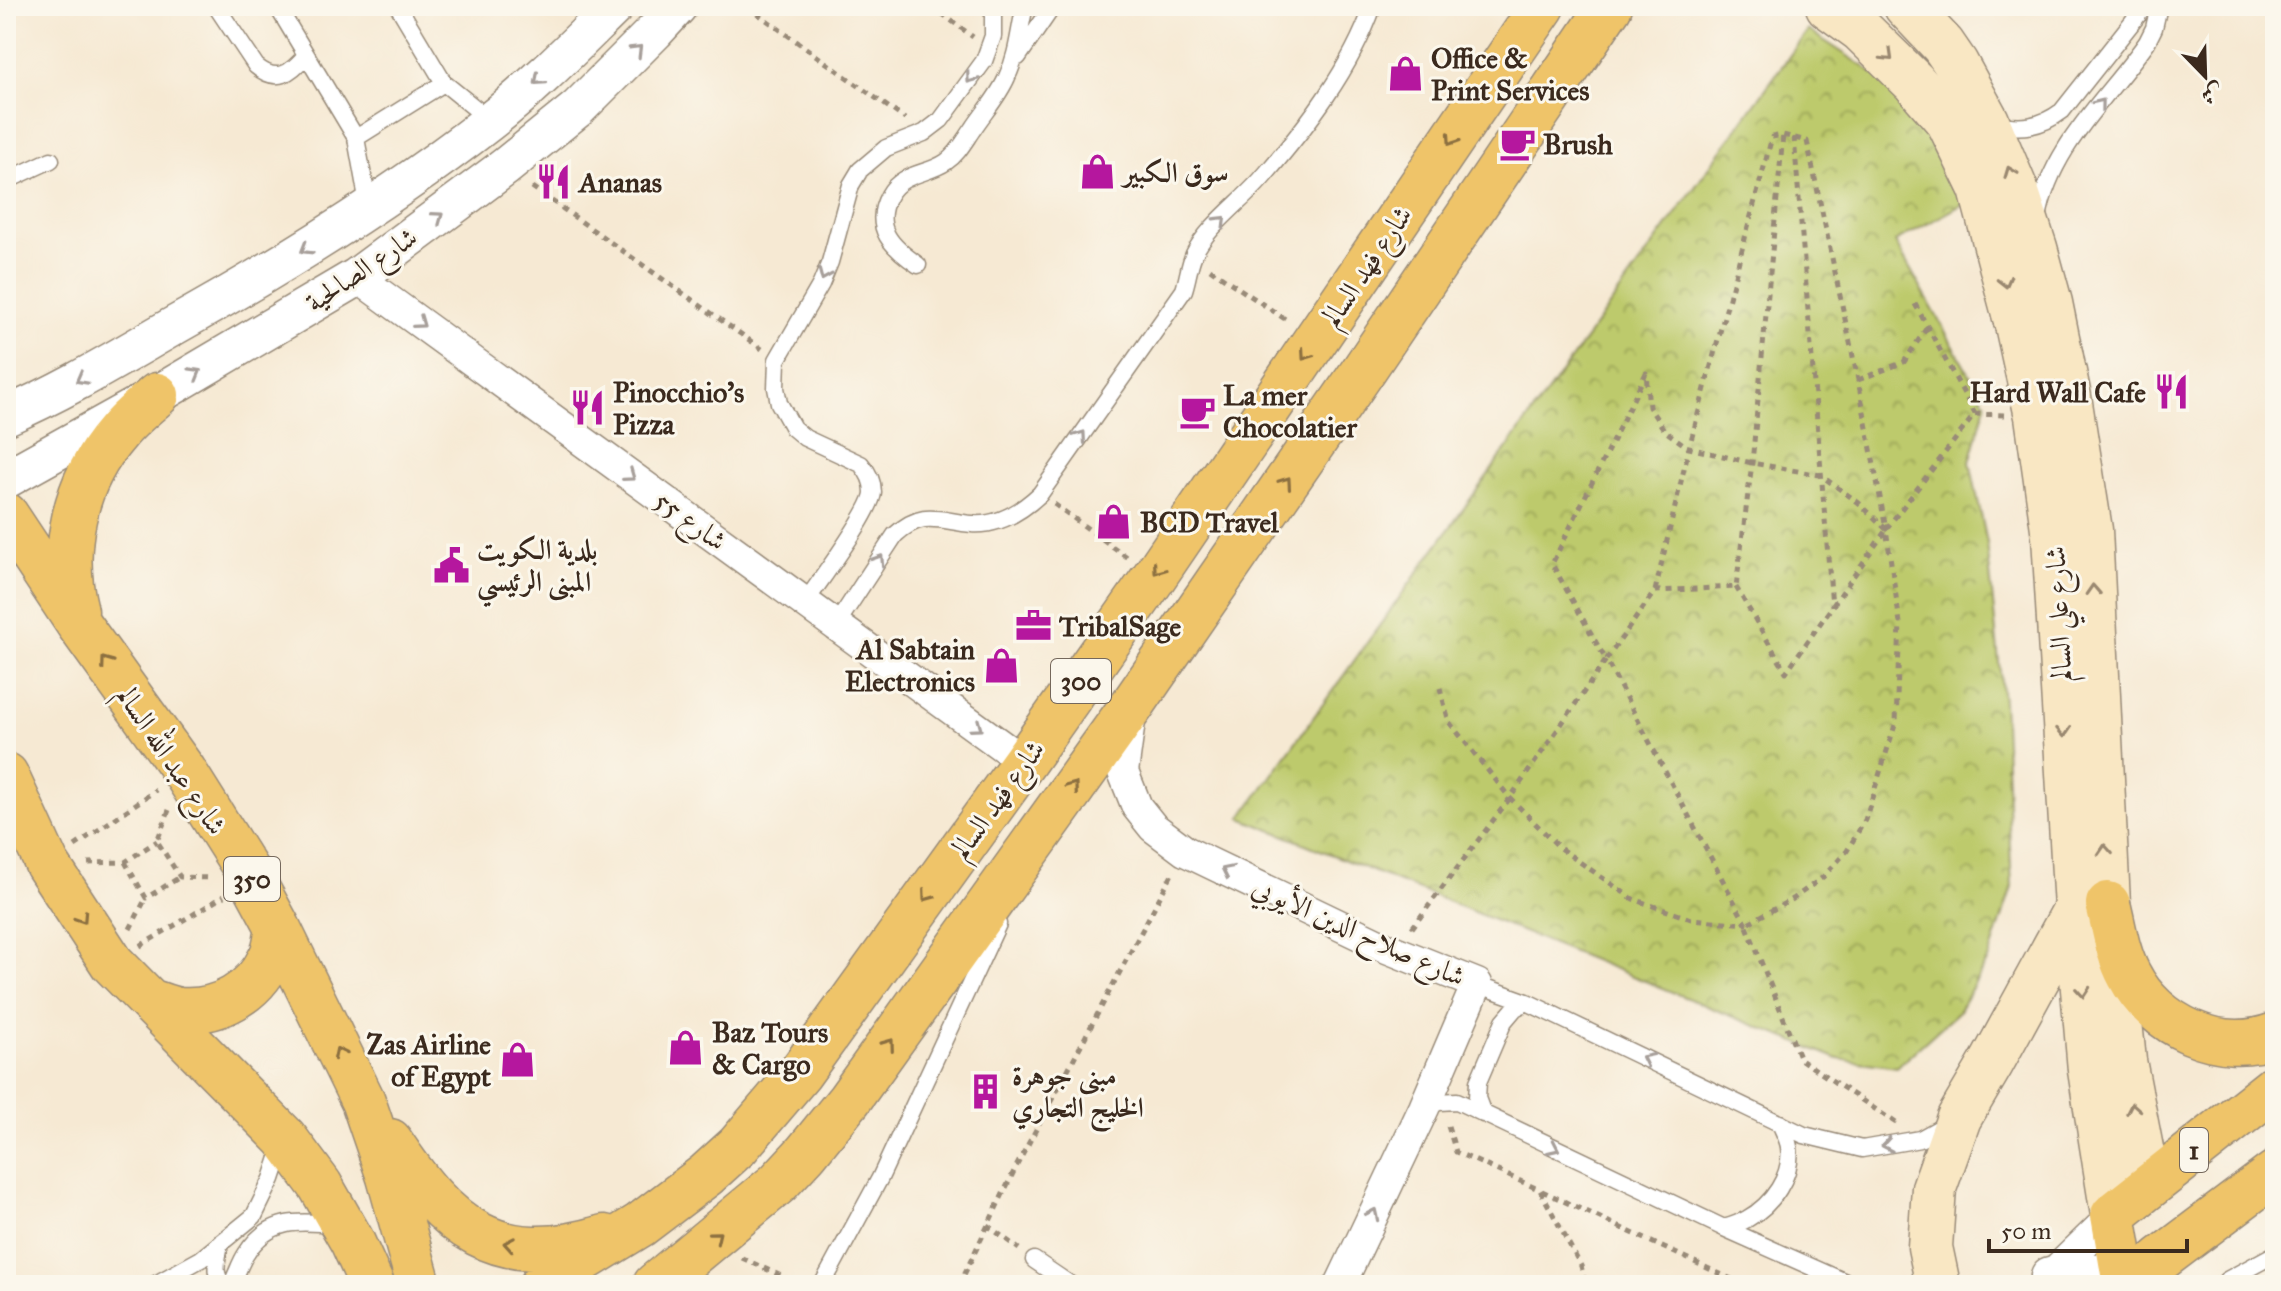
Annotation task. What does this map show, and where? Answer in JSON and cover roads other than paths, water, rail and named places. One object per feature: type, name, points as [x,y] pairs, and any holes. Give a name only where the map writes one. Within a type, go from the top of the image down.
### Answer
[{"type":"main road","name":"شارع فهد السالم","points":[[542,1285],[640,1225],[706,1175],[738,1146],[800,1073],[1154,577],[1543,6]]},
{"type":"main road","name":"شارع فهد السالم","points":[[655,1285],[778,1183],[849,1100],[1133,704],[1610,6]]},
{"type":"main road","name":"شارع علي السالم","points":[[1828,6],[1861,30],[1948,121],[1981,189],[2017,325],[2037,416],[2054,536],[2068,808],[2092,906],[2148,1185],[2147,1278]]},
{"type":"main road","name":"شارع علي السالم","points":[[1906,6],[1943,45],[1956,64],[2006,162],[2050,303],[2066,383],[2090,530],[2090,1070],[2113,1215],[2147,1278]]},
{"type":"main road","points":[[79,625],[71,592],[69,558],[72,524],[82,491],[97,460],[117,433],[157,395]]},
{"type":"main road","name":"شارع عبد الله السالم","points":[[6,515],[79,625],[184,771],[252,879],[278,927],[363,1101],[389,1177],[419,1285]]},
{"type":"main road","points":[[6,775],[47,864],[112,963],[285,1138],[320,1185],[372,1285]]},
{"type":"main road","points":[[1938,1285],[1930,1247],[1934,1188],[1959,1118],[2092,906],[2141,997],[2165,1018],[2214,1040],[2258,1040],[2275,1035]]},
{"type":"main road","points":[[150,1001],[177,1010],[207,1009],[234,999],[257,981],[272,956],[278,927]]},
{"type":"main road","name":"1","points":[[2113,1215],[2275,1087]]},
{"type":"main road","points":[[363,1101],[412,1174],[446,1213],[472,1232],[493,1241],[537,1248],[573,1245],[640,1225]]},
{"type":"main road","name":"1","points":[[2147,1278],[2275,1173]]},
{"type":"street","name":"شارع الصالحية","points":[[6,416],[45,399],[201,311],[369,209],[491,121],[552,68],[615,6]]},
{"type":"street","name":"شارع الصالحية","points":[[6,479],[157,395],[357,277],[505,167],[578,108],[678,6]]},
{"type":"street","points":[[357,277],[351,255],[357,236],[366,226],[410,195],[491,121]]},
{"type":"street","name":"شارع 55","points":[[357,277],[1024,762]]},
{"type":"street","name":"شارع صلاح الدين الأيوبي","points":[[1133,704],[1123,772],[1137,807],[1153,827],[1185,851],[1395,951],[1477,984],[1432,1105],[1340,1285]]},
{"type":"street","points":[[6,841],[23,847],[47,864]]},
{"type":"street","points":[[2046,1280],[2113,1215]]},
{"type":"street","points":[[2046,1280],[2079,1272],[2097,1273],[2109,1285]]},
{"type":"lane","points":[[216,6],[262,72],[270,75],[287,73],[295,69],[306,55]]},
{"type":"lane","points":[[277,6],[356,138],[369,209]]},
{"type":"lane","points":[[398,6],[444,83],[491,121]]},
{"type":"lane","points":[[805,603],[868,509],[873,490],[867,471],[861,464],[805,438],[793,428],[779,403],[777,360],[821,284],[851,185],[860,170],[886,148],[924,133],[941,120],[984,61],[993,36],[993,6]]},
{"type":"lane","points":[[918,265],[890,242],[884,229],[884,207],[888,196],[903,180],[934,168],[958,151],[1006,81],[1025,6]]},
{"type":"lane","points":[[1012,65],[1053,6]]},
{"type":"lane","points":[[836,625],[895,535],[904,527],[926,518],[938,517],[975,524],[993,522],[1027,507],[1040,494],[1184,290],[1193,257],[1204,238],[1251,191],[1316,111],[1366,27],[1373,6]]},
{"type":"lane","points":[[1987,121],[2019,128],[2042,124],[2053,118],[2062,111],[2145,6]]},
{"type":"lane","points":[[2035,248],[2042,197],[2058,158],[2147,42],[2159,6]]},
{"type":"lane","points":[[356,138],[444,83]]},
{"type":"lane","points":[[6,181],[51,160]]},
{"type":"lane","points":[[822,1285],[880,1178],[1039,835]]},
{"type":"lane","points":[[1477,984],[1527,1002],[1804,1135],[1862,1149],[1920,1139],[1959,1118]]},
{"type":"lane","points":[[1483,1114],[1477,1098],[1478,1082],[1504,1021],[1515,1008],[1527,1002]]},
{"type":"lane","points":[[1432,1105],[1457,1101],[1852,1285]]},
{"type":"lane","points":[[1724,1228],[1746,1220],[1769,1203],[1783,1181],[1790,1160],[1789,1143],[1780,1123]]},
{"type":"lane","points":[[154,1285],[201,1259],[254,1216],[272,1179],[285,1138]]},
{"type":"lane","points":[[220,1243],[216,1274],[225,1285],[232,1283],[244,1256],[259,1236],[281,1225],[306,1221],[343,1226]]},
{"type":"lane","points":[[2228,1285],[2227,1280],[2275,1254]]},
{"type":"lane","points":[[1034,1260],[1071,1285]]},
{"type":"place","name":"Office & Print Services","points":[[1405,74]]},
{"type":"place","name":"Brush","points":[[1517,144]]},
{"type":"place","name":"سوق الكبير","points":[[1097,172]]},
{"type":"place","name":"Ananas","points":[[553,182]]},
{"type":"place","name":"Hard Wall Cafe","points":[[2172,392]]},
{"type":"place","name":"Pinocchio's Pizza","points":[[587,408]]},
{"type":"place","name":"La mer Chocolatier","points":[[1197,411]]},
{"type":"place","name":"BCD Travel","points":[[1114,522]]},
{"type":"place","name":"بلدية الكويت المبنى الرئيسي","points":[[451,565]]},
{"type":"place","name":"TribalSage","points":[[1033,626]]},
{"type":"place","name":"Al Sabtain Electronics","points":[[1001,665]]},
{"type":"place","name":"Baz Tours & Cargo","points":[[686,1048]]},
{"type":"place","name":"Zas Airline of Egypt","points":[[517,1060]]},
{"type":"place","name":"مبنى جوهرة الخليج التجاري","points":[[986,1091]]}]
